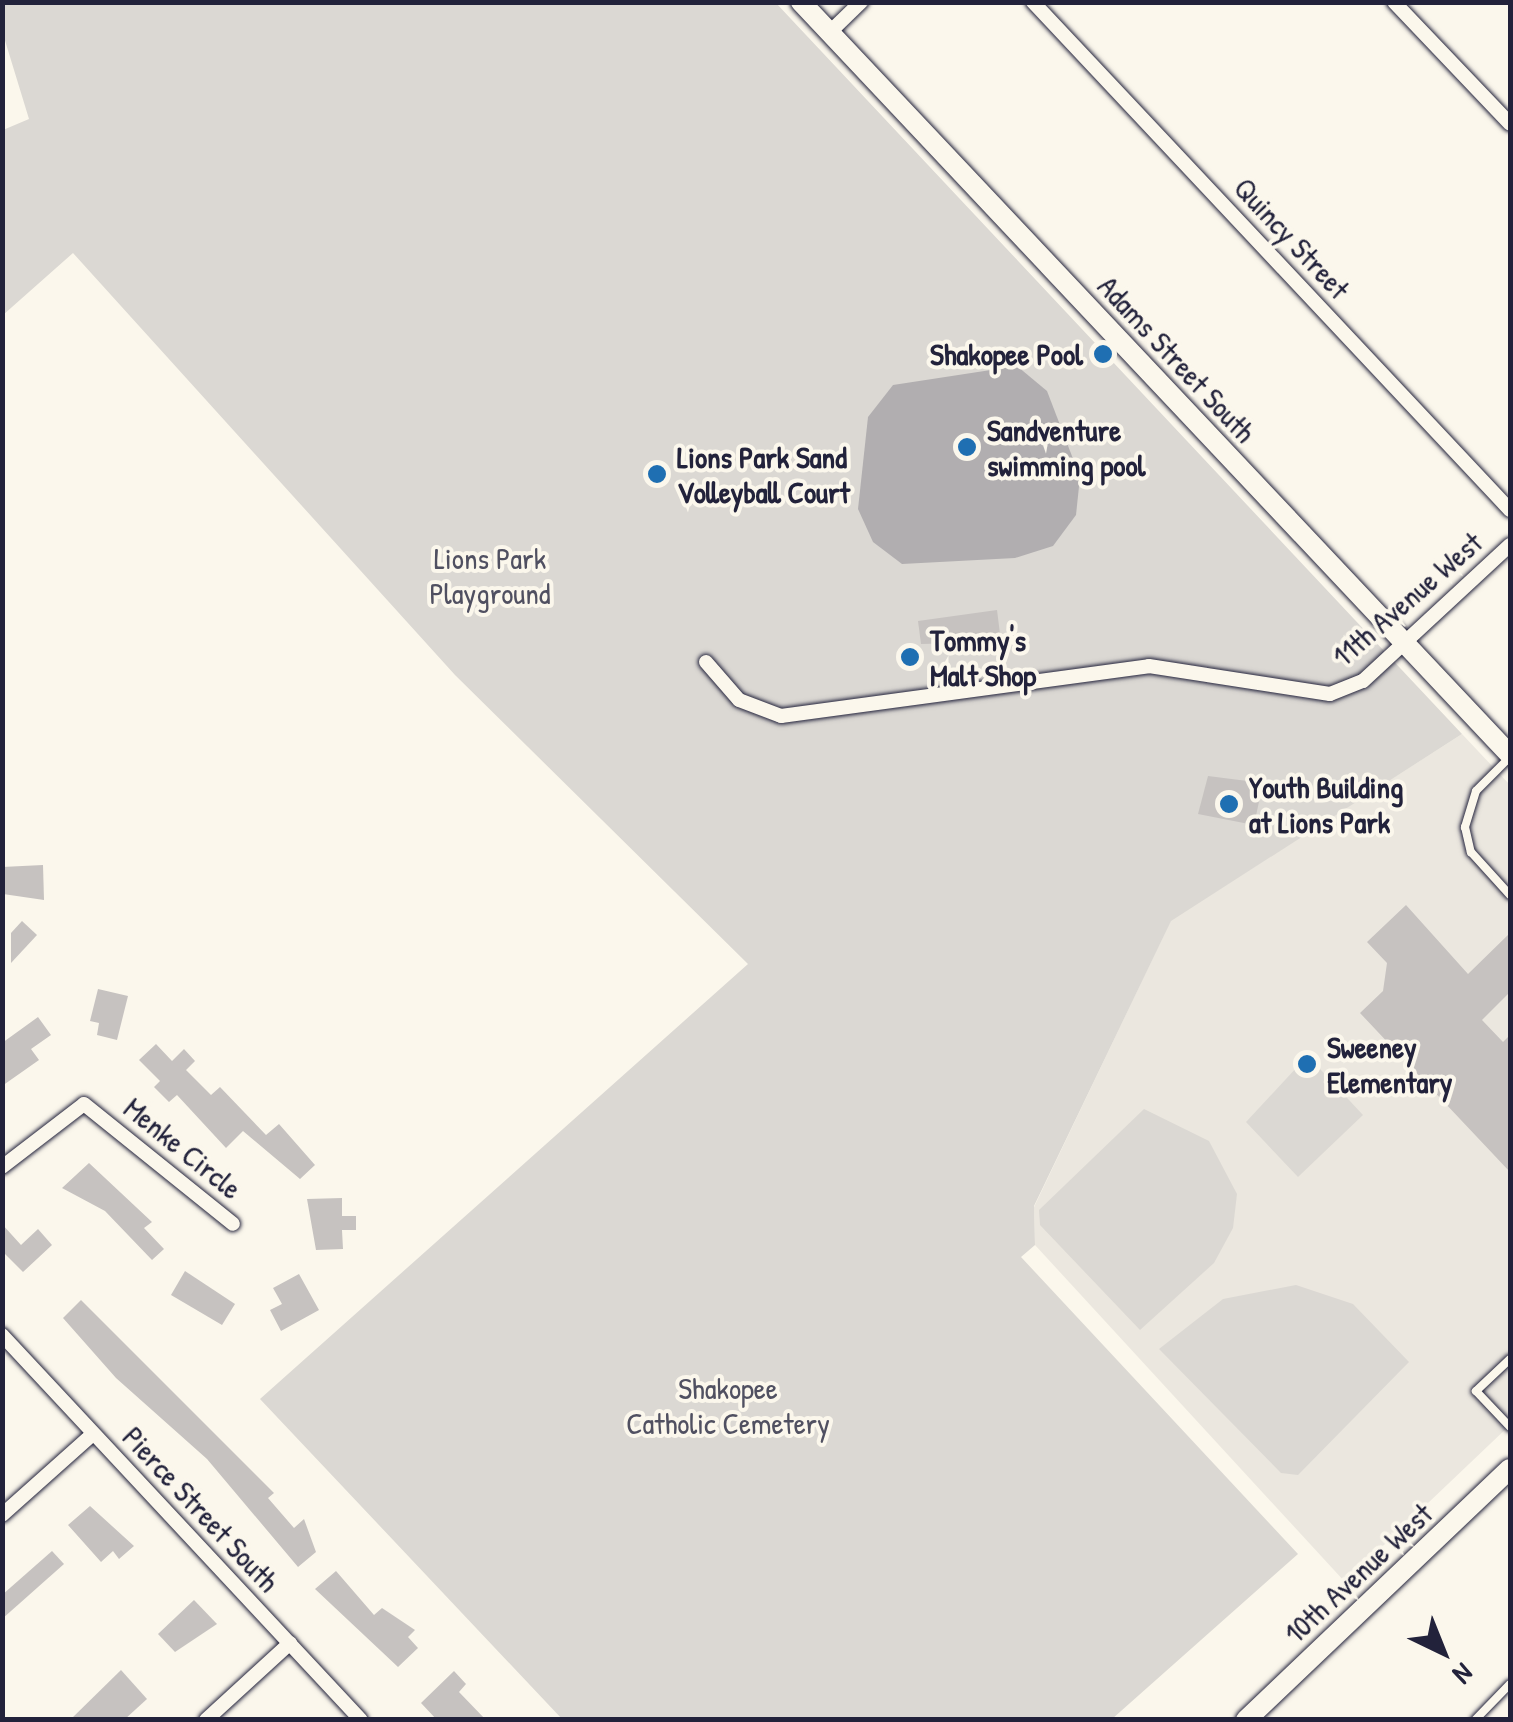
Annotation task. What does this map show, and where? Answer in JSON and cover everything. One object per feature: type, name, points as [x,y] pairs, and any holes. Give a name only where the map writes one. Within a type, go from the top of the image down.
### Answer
[{"type":"street","name":"Adams Street South","points":[[801,2],[1510,756]]},
{"type":"street","points":[[829,33],[860,2]]},
{"type":"street","name":"Quincy Street","points":[[1033,2],[1510,510]]},
{"type":"street","points":[[1394,2],[1510,124]]},
{"type":"street","name":"11th Avenue West","points":[[706,662],[740,700],[781,716],[1149,666],[1330,694],[1363,681],[1510,545]]},
{"type":"street","name":"Menke Circle","points":[[2,1167],[84,1104],[234,1224]]},
{"type":"street","name":"Pierce Street South","points":[[2,1335],[361,1720]]},
{"type":"street","points":[[2,1515],[92,1434]]},
{"type":"street","name":"10th Avenue West","points":[[1246,1720],[1510,1469]]},
{"type":"street","points":[[206,1720],[290,1643]]},
{"type":"lane","points":[[1510,756],[1476,791],[1465,827],[1471,852],[1510,895]]},
{"type":"lane","points":[[1510,1359],[1476,1391],[1510,1427]]},
{"type":"lane","points":[[1475,1720],[1510,1684]]},
{"type":"shaded area","name":"Sandventure swimming pool","points":[[1017,366],[1047,391],[1080,477],[1076,515],[1053,546],[1015,558],[902,564],[873,542],[858,509],[868,417],[893,385]]},
{"type":"shaded area","name":"Sweeney Elementary","points":[[1462,734],[1510,785],[1510,1425],[1345,1582],[1035,1245],[1034,1207],[1171,920]]},
{"type":"green space","points":[[3,3],[776,3],[1462,734],[1171,921],[1034,1206],[1035,1245],[1021,1257],[1298,1554],[1112,1719],[562,1719],[260,1399],[748,964],[455,675],[73,253],[3,315],[3,130],[29,119],[3,34]]},
{"type":"green space","points":[[1298,1066],[1320,1069],[1363,1115],[1298,1177],[1246,1122]]},
{"type":"green space","points":[[1144,1109],[1209,1141],[1237,1194],[1233,1228],[1214,1263],[1140,1330],[1040,1225],[1039,1210]]},
{"type":"green space","points":[[1296,1285],[1353,1304],[1409,1362],[1298,1475],[1281,1473],[1159,1349],[1223,1299]]},
{"type":"building","points":[[997,610],[1001,642],[921,644],[918,621]]},
{"type":"building","name":"Youth Building at Lions Park","points":[[1208,776],[1263,783],[1254,825],[1198,814]]},
{"type":"building","points":[[43,865],[44,900],[3,894],[2,867]]},
{"type":"building","points":[[1406,905],[1468,974],[1510,933],[1510,992],[1482,1020],[1503,1042],[1510,1035],[1510,1172],[1360,1013],[1383,991],[1387,963],[1367,942]]},
{"type":"building","points":[[22,921],[37,935],[11,963],[11,933]]},
{"type":"building","points":[[98,989],[128,996],[117,1040],[97,1035],[99,1023],[90,1021]]},
{"type":"building","points":[[38,1017],[51,1035],[31,1049],[39,1060],[2,1086],[2,1043]]},
{"type":"building","points":[[156,1044],[172,1061],[184,1049],[195,1061],[186,1070],[211,1095],[220,1087],[266,1135],[279,1124],[315,1165],[300,1179],[243,1131],[226,1148],[177,1095],[169,1102],[154,1087],[160,1081],[139,1060]]},
{"type":"building","points":[[89,1163],[152,1222],[144,1228],[164,1249],[152,1260],[105,1211],[62,1188]]},
{"type":"building","points":[[342,1198],[342,1216],[356,1216],[356,1230],[342,1230],[343,1249],[316,1250],[307,1199]]},
{"type":"building","points":[[2,1224],[21,1245],[38,1229],[52,1245],[23,1272],[2,1251]]},
{"type":"building","points":[[185,1271],[235,1304],[222,1325],[171,1295]]},
{"type":"building","points":[[299,1274],[319,1310],[281,1331],[270,1310],[282,1304],[273,1288]]},
{"type":"building","points":[[81,1300],[274,1493],[268,1498],[294,1528],[304,1519],[316,1552],[298,1567],[207,1459],[116,1378],[63,1318]]},
{"type":"building","points":[[90,1506],[134,1546],[119,1559],[113,1551],[101,1562],[68,1525]]},
{"type":"building","points":[[52,1551],[64,1564],[2,1619],[2,1595]]},
{"type":"building","points":[[336,1571],[374,1615],[382,1608],[415,1630],[408,1637],[418,1648],[398,1667],[315,1589]]},
{"type":"building","points":[[194,1600],[217,1624],[175,1652],[158,1634]]},
{"type":"building","points":[[121,1670],[147,1699],[124,1720],[70,1720]]},
{"type":"building","points":[[454,1671],[466,1684],[459,1692],[486,1720],[437,1720],[421,1703]]},
{"type":"place","name":"Shakopee Pool","points":[[1103,354]]},
{"type":"place","name":"Sandventure swimming pool","points":[[967,447]]},
{"type":"place","name":"Lions Park Sand Volleyball Court","points":[[657,474]]},
{"type":"place","name":"Tommy's Malt Shop","points":[[910,657]]},
{"type":"place","name":"Youth Building at Lions Park","points":[[1229,804]]},
{"type":"place","name":"Sweeney Elementary","points":[[1307,1064]]},
{"type":"park label","name":"Lions Park Playground","points":[[490,575]]},
{"type":"park label","name":"Shakopee Catholic Cemetery","points":[[728,1405]]}]
